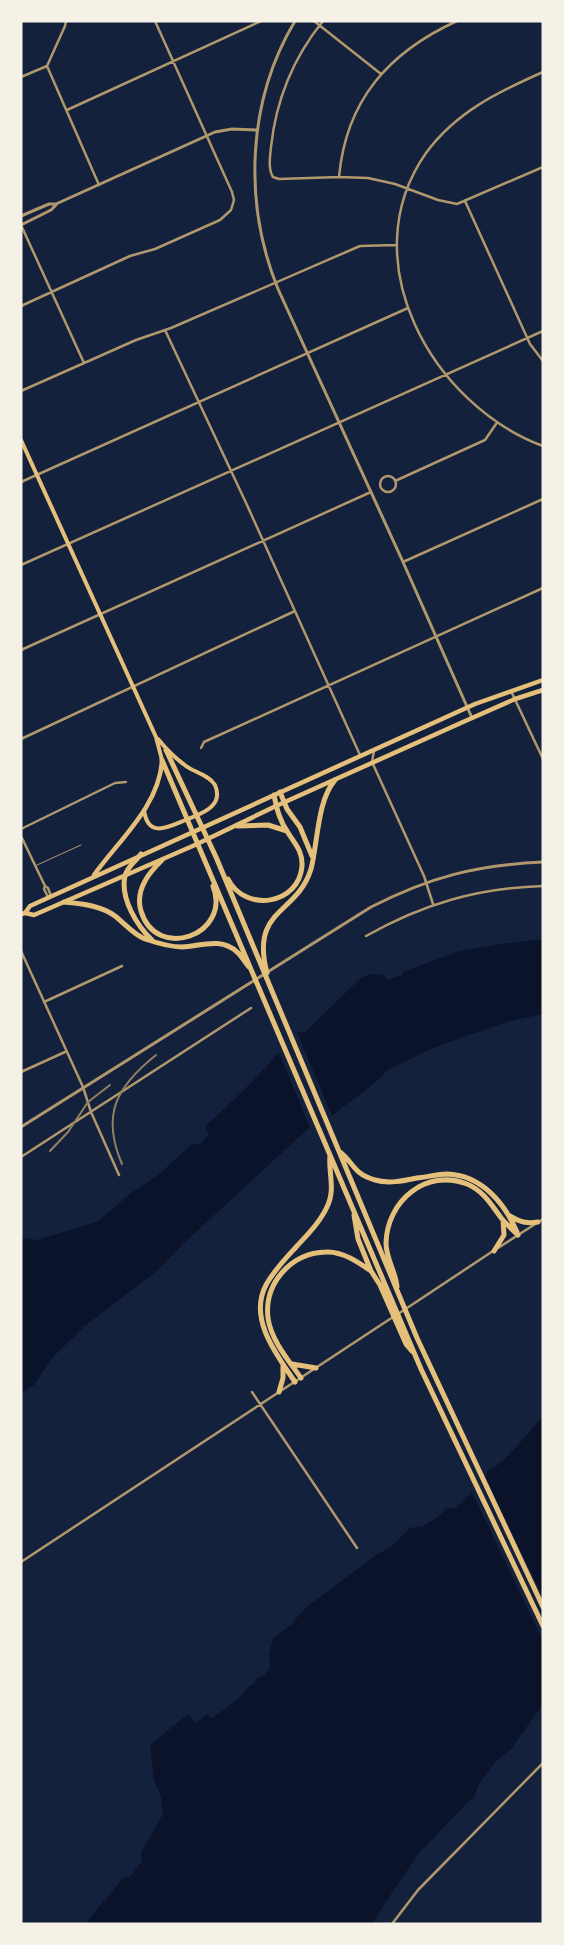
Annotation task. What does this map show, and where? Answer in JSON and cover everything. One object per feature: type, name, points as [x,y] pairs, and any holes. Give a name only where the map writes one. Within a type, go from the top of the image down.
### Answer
[{"type":"highway","points":[[166,750],[216,857],[263,965],[339,1152],[394,1279]]},
{"type":"highway","points":[[162,760],[328,1148],[406,1344],[417,1357],[543,1626]]},
{"type":"highway","points":[[263,965],[263,945],[268,926],[272,919],[303,887],[311,868],[324,802],[328,789],[334,780]]},
{"type":"highway","points":[[280,792],[284,803],[300,827],[312,856]]},
{"type":"highway","points":[[216,857],[231,884],[247,898],[259,902],[280,898],[295,886],[302,864],[298,845],[287,831],[276,806],[274,795]]},
{"type":"highway","points":[[237,826],[268,825],[287,831]]},
{"type":"highway","points":[[141,854],[128,869],[125,876],[130,908],[140,928],[152,940]]},
{"type":"highway","points":[[162,860],[145,879],[140,896],[140,906],[143,916],[153,930],[160,935],[176,939],[196,934],[209,923],[212,917],[216,898],[206,861]]},
{"type":"highway","points":[[64,902],[87,904],[104,910],[114,915],[144,939],[161,944],[182,947],[218,943],[238,952],[252,970]]},
{"type":"highway","points":[[339,1152],[345,1156],[354,1170],[375,1180],[399,1181],[446,1174],[473,1180],[490,1192],[510,1216],[518,1235]]},
{"type":"highway","points":[[295,1382],[266,1337],[261,1319],[262,1300],[266,1286],[279,1266],[316,1224],[328,1207],[333,1184],[329,1163],[330,1154]]},
{"type":"highway","points":[[518,1235],[502,1220],[493,1205],[480,1192],[468,1184],[450,1180],[420,1186],[406,1196],[396,1207],[389,1224],[386,1245],[397,1292],[543,1607]]},
{"type":"highway","points":[[354,1212],[358,1239],[371,1271]]},
{"type":"highway","points":[[510,1216],[520,1222],[529,1224],[540,1220]]},
{"type":"highway","points":[[494,1251],[504,1235],[502,1220]]},
{"type":"highway","points":[[301,1378],[273,1334],[268,1319],[269,1296],[281,1272],[292,1263],[308,1255],[327,1252],[350,1258],[371,1271],[382,1284]]},
{"type":"highway","points":[[292,1364],[316,1368]]},
{"type":"highway","points":[[279,1392],[283,1378],[283,1366]]},
{"type":"main road","points":[[21,440],[134,686],[156,737],[162,760],[161,776],[157,788],[144,810],[93,876]]},
{"type":"main road","points":[[23,913],[30,906],[49,896],[360,755],[467,708],[511,690],[543,680]]},
{"type":"main road","points":[[23,913],[34,915],[125,876],[237,826],[372,762],[515,699],[543,690]]},
{"type":"main road","points":[[144,810],[145,817],[150,825],[160,829],[211,808],[218,794],[214,783],[186,766],[166,750],[156,737]]},
{"type":"street","points":[[21,77],[47,66],[66,21]]},
{"type":"street","points":[[21,306],[130,256],[155,249],[220,220],[232,210],[234,200],[232,192],[156,21]]},
{"type":"street","points":[[67,110],[261,21]]},
{"type":"street","points":[[295,21],[280,51],[268,83],[258,130],[255,170],[257,209],[263,245],[275,283],[403,562],[472,718]]},
{"type":"street","points":[[314,21],[381,74]]},
{"type":"street","points":[[323,21],[301,52],[290,72],[282,95],[272,138],[270,170],[273,177],[279,179],[368,178],[388,182],[448,203],[457,204],[543,167]]},
{"type":"street","points":[[339,177],[342,155],[350,128],[366,95],[381,74],[418,41],[457,21]]},
{"type":"street","points":[[47,66],[97,176],[99,185]]},
{"type":"street","points":[[543,72],[481,102],[448,128],[427,153],[408,188],[398,224],[396,245],[400,276],[408,308],[420,335],[444,375],[469,401],[497,423],[519,436],[543,446]]},
{"type":"street","points":[[21,216],[49,204],[56,204],[207,136],[232,128],[258,130]]},
{"type":"street","points":[[466,201],[528,338],[543,361]]},
{"type":"street","points":[[56,204],[52,210],[21,225],[84,363]]},
{"type":"street","points":[[21,391],[136,340],[165,330],[360,246],[396,245]]},
{"type":"street","points":[[21,482],[408,308]]},
{"type":"street","points":[[165,330],[200,402],[360,755]]},
{"type":"street","points":[[21,565],[543,331]]},
{"type":"street","points":[[396,481],[485,440],[497,423]]},
{"type":"street","points":[[392,477],[396,481],[394,489],[390,492],[384,492],[380,488],[380,482],[383,478],[392,477]]},
{"type":"street","points":[[21,650],[371,492]]},
{"type":"street","points":[[403,562],[543,499]]},
{"type":"street","points":[[201,748],[204,742],[543,588]]},
{"type":"street","points":[[21,739],[295,611]]},
{"type":"street","points":[[511,690],[543,759]]},
{"type":"street","points":[[375,749],[372,762],[426,882],[433,904]]},
{"type":"street","points":[[21,829],[115,783],[126,782]]},
{"type":"street","points":[[21,836],[45,886],[48,888],[49,896]]},
{"type":"street","points":[[21,1127],[352,917],[388,898],[426,882],[494,866],[543,862]]},
{"type":"street","points":[[366,936],[393,921],[433,904],[495,889],[543,886]]},
{"type":"street","points":[[21,951],[82,1087],[119,1176]]},
{"type":"street","points":[[44,1002],[122,966]]},
{"type":"street","points":[[21,1157],[250,1008]]},
{"type":"street","points":[[21,1072],[66,1052]]},
{"type":"street","points":[[21,1562],[540,1220]]},
{"type":"street","points":[[252,1392],[357,1548]]},
{"type":"street","points":[[392,1924],[418,1890],[543,1763]]},
{"type":"lane","points":[[35,866],[81,845]]},
{"type":"water","points":[[543,939],[543,1014],[510,1021],[463,1037],[431,1049],[389,1069],[376,1082],[334,1114],[309,1128],[185,1242],[158,1270],[85,1326],[53,1357],[34,1385],[21,1393],[21,1238],[37,1240],[97,1222],[131,1193],[158,1175],[192,1144],[200,1144],[209,1134],[205,1127],[263,1070],[294,1032],[305,1032],[361,978],[370,974],[385,975],[386,980],[403,975],[403,972],[457,952],[499,944]]},
{"type":"water","points":[[543,1417],[543,1704],[511,1749],[495,1762],[480,1782],[471,1804],[422,1861],[382,1924],[85,1924],[123,1878],[130,1877],[142,1861],[141,1853],[163,1814],[161,1797],[154,1780],[150,1745],[188,1714],[196,1723],[208,1714],[211,1719],[241,1697],[249,1686],[254,1684],[257,1678],[265,1675],[270,1668],[269,1655],[273,1638],[292,1624],[308,1606],[376,1555],[392,1546],[410,1528],[423,1526],[439,1516],[447,1508],[456,1508],[486,1478],[487,1471],[501,1462]]},
{"type":"pier","points":[[296,1030],[333,1118],[311,1130],[278,1050],[282,1044],[284,1034]]},
{"type":"pier","points":[[484,1474],[543,1598],[543,1641],[471,1490],[484,1477]]},
{"type":"pier","points":[[472,1798],[475,1800],[473,1805],[424,1862],[385,1924],[373,1924],[419,1853]]},
{"type":"railway","points":[[122,1164],[113,1131],[113,1116],[116,1103],[131,1079],[156,1055]]},
{"type":"railway","points":[[50,1151],[68,1132],[88,1102],[110,1085]]}]
